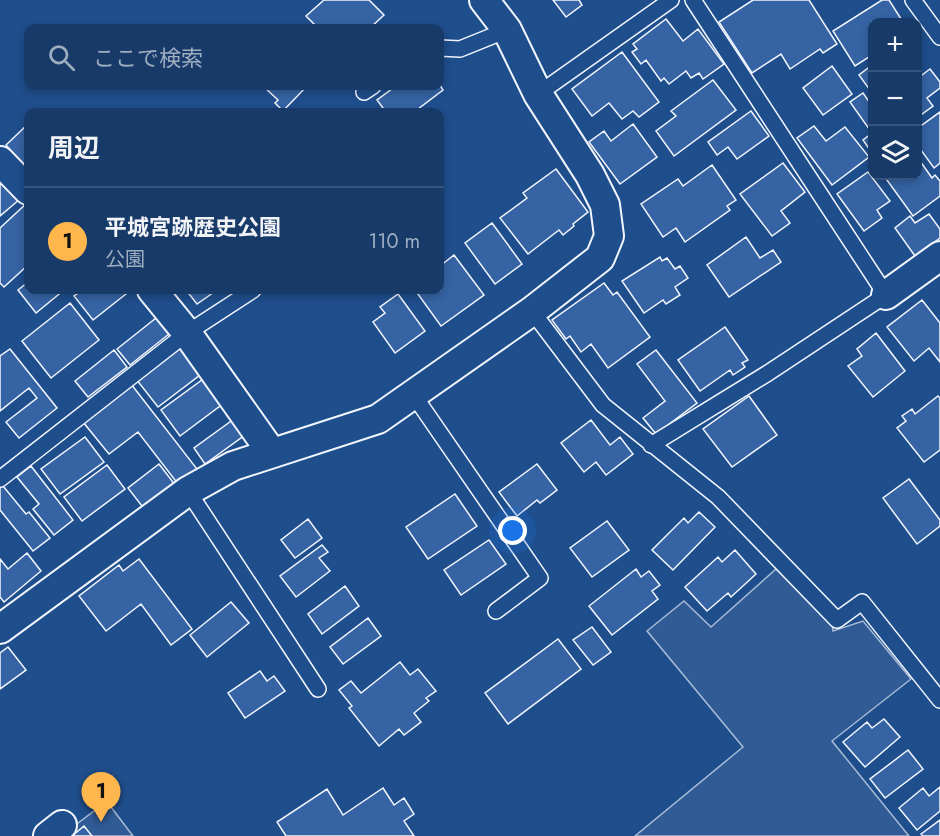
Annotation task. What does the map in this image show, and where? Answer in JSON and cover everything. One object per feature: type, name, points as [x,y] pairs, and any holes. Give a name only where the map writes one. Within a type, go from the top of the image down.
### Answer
[{"type":"street","points":[[0,629],[188,491],[233,466],[378,419],[532,311],[600,258],[609,236],[605,205],[590,175],[538,94],[507,30],[484,0]]},
{"type":"street","points":[[0,161],[24,186]]},
{"type":"street","points":[[886,295],[940,256]]},
{"type":"street","points":[[155,294],[188,333],[272,453]]},
{"type":"lane","points":[[538,94],[670,0]]},
{"type":"lane","points":[[651,445],[768,374],[886,295],[693,0]]},
{"type":"lane","points":[[913,0],[940,37]]},
{"type":"lane","points":[[444,48],[460,49],[507,30]]},
{"type":"lane","points":[[0,479],[188,333],[247,294]]},
{"type":"lane","points":[[532,311],[603,405],[718,497],[837,620],[862,602],[940,700]]},
{"type":"lane","points":[[413,394],[540,578],[496,611]]},
{"type":"lane","points":[[188,491],[318,689]]},
{"type":"shaded area","points":[[776,569],[784,570],[832,623],[833,631],[863,621],[911,679],[832,741],[909,836],[635,836],[743,747],[647,631],[684,601],[711,627]]},
{"type":"shaded area","points":[[111,807],[133,836],[61,836],[98,808]]},
{"type":"building","points":[[324,0],[369,0],[384,15],[374,24],[314,24],[306,16]]},
{"type":"building","points":[[553,0],[579,0],[582,5],[566,17]]},
{"type":"building","points":[[753,0],[809,0],[837,44],[823,53],[820,49],[790,69],[781,54],[752,73],[719,22]]},
{"type":"building","points":[[882,0],[889,0],[900,18],[868,18],[868,58],[855,66],[833,31]]},
{"type":"building","points":[[666,19],[683,41],[698,29],[724,64],[703,79],[699,73],[691,78],[686,71],[669,84],[664,78],[661,81],[646,60],[641,64],[632,52],[637,49],[633,44]]},
{"type":"building","points":[[622,52],[659,102],[639,117],[633,111],[622,119],[609,103],[592,116],[572,89]]},
{"type":"building","points":[[832,66],[852,94],[823,115],[803,88]]},
{"type":"building","points":[[868,68],[868,87],[859,75]]},
{"type":"building","points":[[930,69],[940,82],[940,88],[927,98],[933,106],[922,114],[922,75]]},
{"type":"building","points":[[713,80],[736,110],[674,156],[656,131],[676,116],[671,111]]},
{"type":"building","points":[[267,90],[303,90],[286,108],[280,108],[275,103],[278,100]]},
{"type":"building","points":[[391,90],[443,90],[419,108],[383,108],[377,100]]},
{"type":"building","points":[[863,93],[868,100],[868,127],[850,102]]},
{"type":"building","points":[[751,111],[769,136],[737,159],[728,147],[717,155],[708,142]]},
{"type":"building","points":[[940,112],[940,163],[934,168],[922,152],[922,125]]},
{"type":"building","points":[[633,124],[657,157],[620,184],[589,142],[604,131],[611,141]]},
{"type":"building","points":[[814,126],[826,141],[845,127],[868,158],[832,185],[797,138]]},
{"type":"building","points":[[24,128],[24,165],[6,145]]},
{"type":"building","points":[[868,136],[868,147],[863,140]]},
{"type":"building","points":[[783,163],[805,192],[781,211],[790,223],[772,236],[740,194]]},
{"type":"building","points":[[922,164],[932,178],[935,175],[940,181],[940,196],[913,216],[887,180],[922,180]]},
{"type":"building","points":[[712,165],[736,200],[727,206],[730,210],[685,242],[676,228],[663,237],[641,204],[678,179],[683,186]]},
{"type":"building","points":[[556,169],[588,212],[563,235],[559,230],[528,254],[500,218],[527,198],[523,193]]},
{"type":"building","points":[[868,172],[868,180],[874,180],[890,201],[877,210],[882,218],[864,231],[837,194]]},
{"type":"building","points":[[5,181],[20,199],[0,216],[0,185]]},
{"type":"building","points":[[24,206],[24,269],[4,287],[0,283],[0,228]]},
{"type":"building","points":[[929,214],[940,229],[940,238],[915,256],[895,228],[910,216],[915,223]]},
{"type":"building","points":[[492,223],[522,264],[495,284],[465,243]]},
{"type":"building","points":[[746,237],[760,258],[773,250],[781,262],[729,297],[707,265]]},
{"type":"building","points":[[454,255],[484,295],[441,326],[418,294],[444,294],[444,263]]},
{"type":"building","points":[[660,257],[662,261],[667,258],[675,269],[680,266],[688,278],[675,287],[680,295],[666,304],[663,300],[644,313],[622,281]]},
{"type":"building","points":[[604,283],[613,295],[617,292],[650,337],[608,368],[591,344],[581,352],[570,336],[566,339],[552,320]]},
{"type":"building","points":[[24,285],[24,294],[59,294],[36,313],[18,290]]},
{"type":"building","points":[[77,294],[126,294],[93,320],[74,296]]},
{"type":"building","points":[[189,294],[211,294],[197,304]]},
{"type":"building","points":[[398,294],[425,331],[395,353],[373,322],[385,313],[380,307]]},
{"type":"building","points":[[922,300],[940,323],[940,362],[929,348],[914,361],[887,327]]},
{"type":"building","points":[[70,303],[99,340],[51,378],[22,341]]},
{"type":"building","points":[[156,318],[169,334],[130,365],[117,349]]},
{"type":"building","points":[[725,327],[748,360],[742,363],[745,367],[733,375],[730,370],[700,391],[678,360]]},
{"type":"building","points":[[876,333],[905,371],[873,397],[848,366],[862,356],[857,349]]},
{"type":"building","points":[[179,347],[200,375],[158,407],[136,379]]},
{"type":"building","points":[[10,349],[57,408],[19,438],[6,422],[37,398],[29,388],[0,411],[0,356]]},
{"type":"building","points":[[114,350],[127,367],[88,397],[75,381]]},
{"type":"building","points":[[656,350],[697,403],[656,434],[643,418],[665,401],[637,364]]},
{"type":"building","points":[[206,377],[224,403],[180,436],[161,410]]},
{"type":"building","points":[[131,384],[197,469],[178,484],[138,432],[109,454],[83,422]]},
{"type":"building","points":[[749,396],[777,435],[732,467],[703,429]]},
{"type":"building","points":[[938,396],[940,398],[940,450],[924,462],[897,428],[906,421],[902,416],[912,409],[915,414]]},
{"type":"building","points":[[234,419],[245,435],[205,464],[194,448]]},
{"type":"building","points":[[591,420],[610,445],[620,437],[633,454],[606,475],[596,462],[584,472],[561,443]]},
{"type":"building","points":[[85,437],[104,462],[60,494],[41,469]]},
{"type":"building","points":[[159,464],[176,486],[145,510],[128,488]]},
{"type":"building","points":[[537,464],[557,490],[540,503],[537,500],[517,516],[499,492]]},
{"type":"building","points":[[107,465],[125,489],[82,521],[64,497]]},
{"type":"building","points":[[31,466],[73,520],[54,535],[33,509],[39,504],[17,477]]},
{"type":"building","points":[[909,479],[940,520],[940,526],[917,544],[883,498]]},
{"type":"building","points":[[3,486],[26,514],[29,512],[50,538],[33,551],[0,510],[0,488]]},
{"type":"building","points":[[455,494],[477,526],[428,559],[406,527]]},
{"type":"building","points":[[699,512],[715,527],[673,570],[652,550],[684,518],[688,523]]},
{"type":"building","points":[[308,519],[322,538],[295,558],[281,540]]},
{"type":"building","points":[[607,521],[629,550],[592,577],[570,548]]},
{"type":"building","points":[[489,540],[506,564],[461,595],[444,570]]},
{"type":"building","points":[[322,545],[328,552],[319,558],[330,571],[296,597],[280,576]]},
{"type":"building","points":[[735,550],[756,574],[731,597],[728,593],[707,611],[685,587],[718,557],[722,562]]},
{"type":"building","points":[[27,553],[41,571],[4,602],[0,597],[0,559],[8,569]]},
{"type":"building","points":[[139,559],[192,629],[171,645],[141,604],[106,631],[79,596],[119,565],[123,571]]},
{"type":"building","points":[[636,569],[641,577],[649,571],[660,585],[652,591],[658,599],[612,635],[589,606]]},
{"type":"building","points":[[345,586],[359,606],[322,634],[308,614]]},
{"type":"building","points":[[231,602],[249,623],[207,657],[190,635]]},
{"type":"building","points":[[368,618],[381,636],[343,664],[330,647]]},
{"type":"building","points":[[592,627],[611,652],[593,665],[573,640]]},
{"type":"building","points":[[558,639],[581,669],[508,724],[485,693]]},
{"type":"building","points":[[8,647],[26,670],[0,689],[0,653]]},
{"type":"building","points":[[400,662],[410,675],[418,669],[436,691],[426,698],[429,701],[414,713],[421,722],[404,735],[399,729],[379,746],[349,708],[352,706],[339,690],[351,681],[361,693]]},
{"type":"building","points":[[260,671],[267,681],[274,676],[285,691],[245,718],[228,693]]},
{"type":"building","points":[[884,719],[900,737],[865,767],[843,742],[867,722],[872,728]]},
{"type":"building","points":[[908,750],[923,769],[885,798],[870,779]]},
{"type":"building","points":[[940,787],[940,811],[917,830],[899,808],[923,788],[929,796]]},
{"type":"building","points":[[383,788],[394,805],[404,798],[414,814],[404,821],[414,836],[286,836],[277,822],[327,789],[343,815]]},
{"type":"building","points":[[940,820],[940,836],[921,834]]},
{"type":"building","points":[[84,826],[92,836],[72,836]]},
{"type":"place","name":"平城宮跡歴史公園","points":[[101,822]]}]
